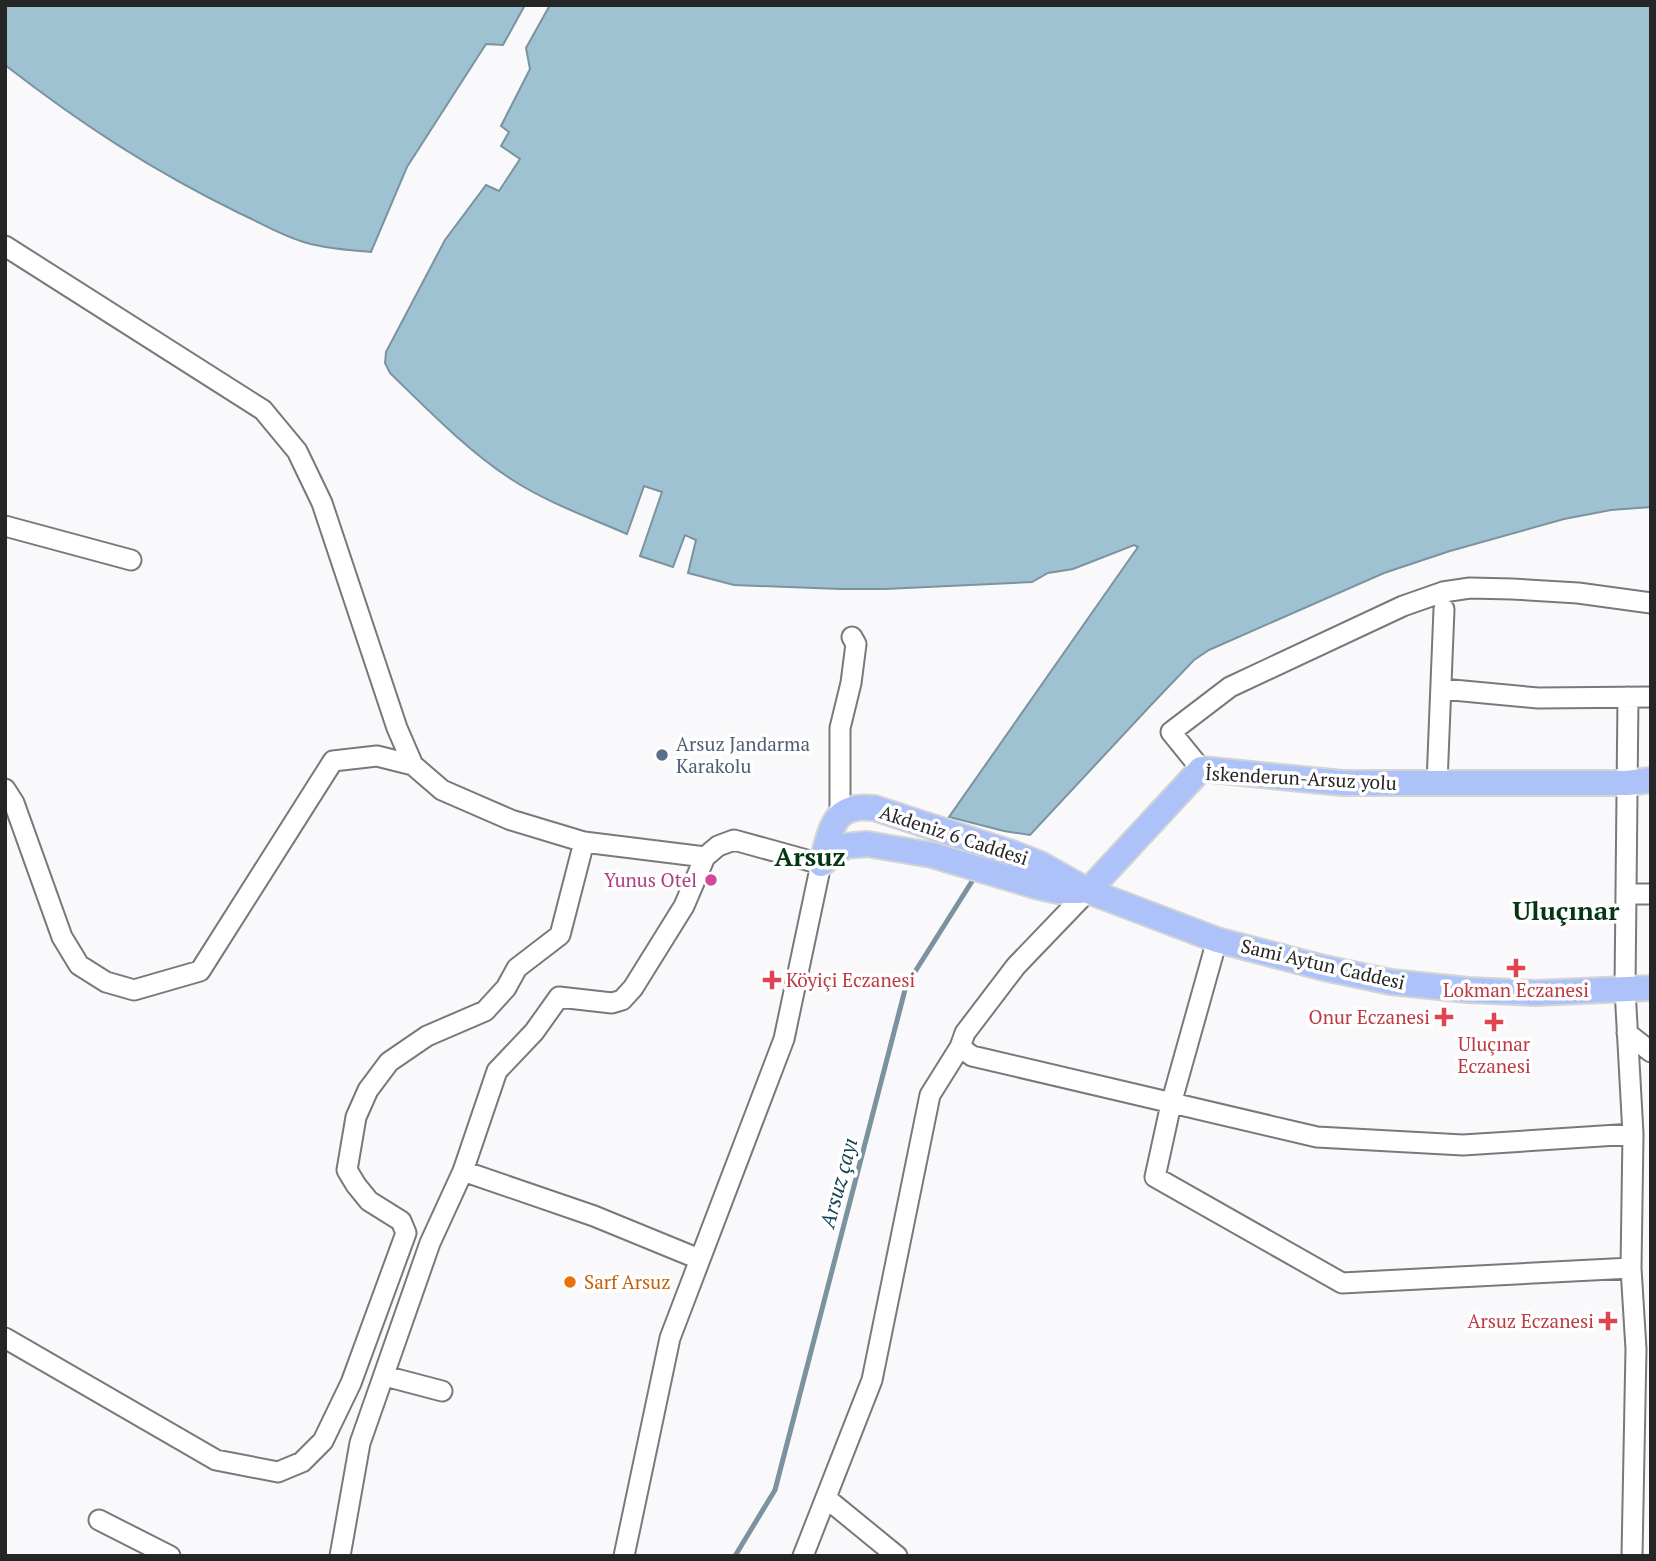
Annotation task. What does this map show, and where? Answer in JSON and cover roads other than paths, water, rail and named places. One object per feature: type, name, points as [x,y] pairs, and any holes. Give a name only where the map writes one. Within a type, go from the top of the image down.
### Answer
[{"type":"main road","name":"İskenderun-Arsuz yolu","points":[[1088,891],[1201,769],[1342,783],[1639,782]]},
{"type":"main road","name":"Akdeniz 6 Caddesi","points":[[840,814],[854,807],[863,807],[916,821],[1028,859],[1088,891]]},
{"type":"main road","points":[[821,863],[840,814]]},
{"type":"main road","name":"Akdeniz 6 Caddesi","points":[[821,863],[845,846],[855,844],[907,850],[1058,891],[1088,891]]},
{"type":"main road","name":"Sami Aytun Caddesi","points":[[1088,891],[1217,940],[1362,977],[1425,986],[1535,993],[1651,988]]},
{"type":"street","points":[[5,246],[263,410],[297,452],[322,503],[397,728],[412,765]]},
{"type":"street","points":[[5,526],[131,560]]},
{"type":"street","points":[[1201,769],[1171,732],[1230,687],[1404,606],[1443,592],[1470,587],[1578,593],[1651,603]]},
{"type":"street","points":[[1437,783],[1444,609]]},
{"type":"street","points":[[840,814],[841,728],[856,645],[852,637]]},
{"type":"street","points":[[1442,690],[1538,698],[1651,697]]},
{"type":"street","points":[[1628,697],[1639,782],[1626,894],[1627,1033],[1633,1134],[1641,1198],[1631,1268],[1643,1353],[1632,1556]]},
{"type":"street","points":[[8,800],[62,937],[79,965],[106,982],[134,990],[200,971],[333,761],[377,756],[412,765],[442,790],[511,821],[584,842],[705,858]]},
{"type":"street","points":[[340,1556],[360,1443],[430,1243],[463,1171],[497,1071],[534,1032],[559,997],[612,1003],[622,1000],[633,988],[684,906],[705,858],[718,846],[734,840],[821,863],[784,1039],[670,1338],[624,1556]]},
{"type":"street","points":[[5,1338],[216,1460],[278,1472],[302,1462],[323,1441],[351,1383],[406,1233],[401,1221],[369,1201],[347,1170],[356,1117],[368,1090],[389,1062],[427,1036],[485,1011],[506,988],[517,968],[560,935],[584,842]]},
{"type":"street","points":[[803,1556],[872,1380],[930,1095],[960,1047],[965,1033],[1016,966],[1088,891]]},
{"type":"street","points":[[1626,894],[1651,894]]},
{"type":"street","points":[[1217,940],[1171,1104],[1155,1177],[1342,1283],[1631,1268]]},
{"type":"street","points":[[1627,1033],[1651,1052]]},
{"type":"street","points":[[960,1047],[971,1056],[1317,1137],[1463,1145],[1633,1134]]},
{"type":"street","points":[[463,1171],[594,1216],[699,1259]]},
{"type":"street","points":[[385,1376],[442,1391]]},
{"type":"street","points":[[825,1498],[897,1556]]},
{"type":"street","points":[[99,1520],[170,1556]]},
{"type":"water","points":[[5,5],[525,5],[503,45],[486,44],[407,167],[371,252],[315,245],[281,234],[207,197],[90,127],[5,65]]},
{"type":"water","points":[[550,5],[1651,5],[1651,507],[1611,510],[1564,519],[1450,551],[1384,573],[1209,650],[1194,660],[1030,835],[949,817],[1138,547],[1134,545],[1073,569],[1048,573],[1032,582],[885,589],[734,585],[688,573],[696,540],[685,535],[673,567],[640,556],[662,492],[644,486],[627,534],[553,502],[511,479],[479,455],[390,373],[385,363],[386,352],[445,240],[486,185],[499,191],[520,159],[501,146],[509,132],[501,126],[530,69],[526,48]]},
{"type":"waterway","name":"Arsuz çayı","points":[[735,1556],[775,1490],[906,986],[976,875]]},
{"type":"place","name":"Arsuz Jandarma Karakolu","points":[[662,755]]},
{"type":"place","name":"Yunus Otel","points":[[711,880]]},
{"type":"place","name":"Lokman Eczanesi","points":[[1516,968]]},
{"type":"place","name":"Köyiçi Eczanesi","points":[[772,980]]},
{"type":"place","name":"Onur Eczanesi","points":[[1444,1017]]},
{"type":"place","name":"Uluçınar Eczanesi","points":[[1494,1022]]},
{"type":"place","name":"Sarf Arsuz","points":[[570,1282]]},
{"type":"place","name":"Arsuz Eczanesi","points":[[1608,1321]]},
{"type":"district","name":"Arsuz","points":[[810,857]]},
{"type":"district","name":"Uluçınar","points":[[1566,911]]}]
